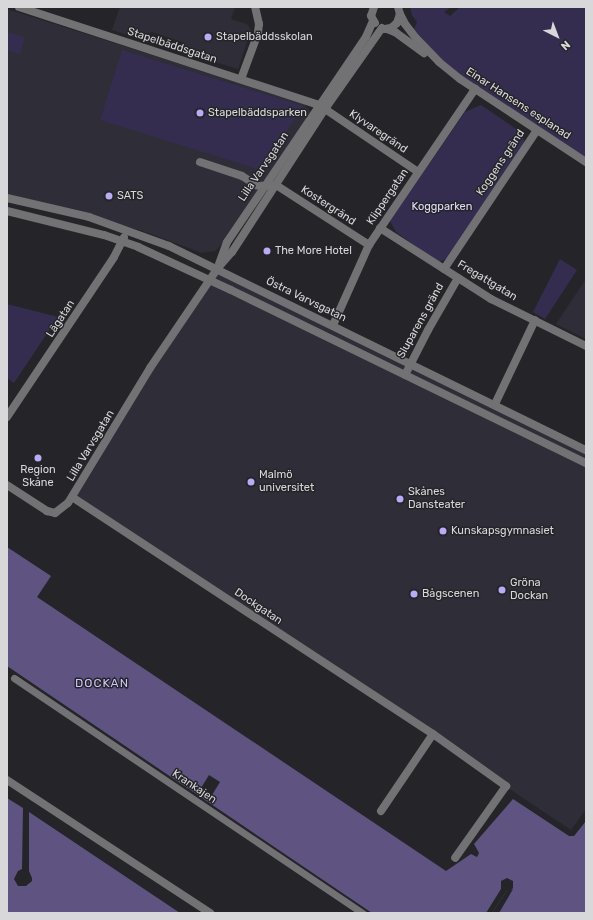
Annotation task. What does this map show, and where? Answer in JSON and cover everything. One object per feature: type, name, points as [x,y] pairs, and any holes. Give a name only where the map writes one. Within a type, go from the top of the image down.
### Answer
[{"type":"street","name":"Stapelbäddsgatan","points":[[19,7],[322,107]]},
{"type":"street","points":[[241,80],[258,32],[259,24],[255,7]]},
{"type":"street","points":[[369,7],[372,18]]},
{"type":"street","name":"Lilla Varvsgatan","points":[[7,485],[47,511],[56,513],[59,512],[72,497],[150,368],[209,280],[232,252],[276,185],[322,107],[366,38],[374,7]]},
{"type":"street","name":"Lilla Varvsgatan","points":[[217,269],[224,247],[264,186],[322,107],[384,29],[397,23],[399,11]]},
{"type":"street","name":"Einar Hansens esplanad","points":[[399,11],[410,31],[439,62]]},
{"type":"street","name":"Einar Hansens esplanad","points":[[372,18],[384,29],[396,32],[475,89],[586,162]]},
{"type":"street","name":"Klippergatan","points":[[333,325],[368,245],[475,89]]},
{"type":"street","name":"Klyvaregränd","points":[[322,107],[418,172]]},
{"type":"street","name":"Koggens gränd","points":[[444,269],[537,130]]},
{"type":"street","points":[[200,162],[242,176],[256,185],[276,185]]},
{"type":"street","name":"Kostergränd","points":[[276,185],[368,245]]},
{"type":"street","name":"Östra Varvsgatan","points":[[7,198],[89,217],[126,229],[169,246],[495,404],[586,450]]},
{"type":"street","points":[[7,212],[123,241],[209,280],[586,463]]},
{"type":"street","name":"Fregattgatan","points":[[380,228],[492,299],[586,346]]},
{"type":"street","name":"Lägatan","points":[[7,417],[68,328],[114,257],[123,241],[126,229]]},
{"type":"street","name":"Sluparens gränd","points":[[405,375],[410,363],[458,278]]},
{"type":"street","points":[[495,404],[534,320]]},
{"type":"street","name":"Dockgatan","points":[[72,497],[433,734],[506,786],[455,858]]},
{"type":"street","name":"Krankajen","points":[[14,678],[363,913]]},
{"type":"street","points":[[381,811],[433,734]]},
{"type":"street","points":[[7,780],[210,913]]},
{"type":"shaded area","name":"Stapelbäddsskolan","points":[[120,7],[235,7],[231,19],[247,24],[251,30],[238,69],[186,53],[182,42],[152,32],[147,34],[143,40],[112,30]]},
{"type":"shaded area","points":[[7,9],[303,103],[311,112],[225,241],[215,251],[202,253],[143,231],[7,194]]},
{"type":"shaded area","points":[[217,269],[586,450],[586,809],[571,830],[72,497]]},
{"type":"shaded area","points":[[586,279],[586,339],[556,324]]},
{"type":"shaded area","points":[[7,547],[51,576],[37,597],[446,871],[471,854],[477,857],[479,853],[474,844],[513,799],[569,836],[574,836],[586,821],[586,913],[492,913],[506,892],[513,888],[513,881],[507,878],[501,881],[501,889],[486,913],[372,913],[7,666]]},
{"type":"shaded area","points":[[7,798],[23,808],[22,869],[18,871],[14,879],[18,886],[26,886],[32,881],[29,871],[29,812],[180,913],[7,913]]},
{"type":"green space","points":[[410,7],[451,7],[444,12],[450,16],[460,7],[586,7],[586,158],[453,70],[437,56],[414,29],[417,22],[412,15]]},
{"type":"green space","points":[[7,32],[25,37],[20,54],[7,50]]},
{"type":"green space","name":"Stapelbäddsparken","points":[[122,50],[303,106],[261,170],[100,120]]},
{"type":"green space","name":"Koggparken","points":[[481,105],[522,133],[525,144],[449,258],[438,262],[396,232],[390,221],[465,112]]},
{"type":"green space","points":[[560,259],[577,270],[545,319],[533,312]]},
{"type":"green space","points":[[7,304],[58,317],[14,383],[7,378]]},
{"type":"pier","points":[[209,775],[220,782],[212,795],[201,788]]},
{"type":"pier","points":[[513,889],[499,913],[492,913],[506,892]]},
{"type":"place","name":"Stapelbäddsskolan","points":[[208,37]]},
{"type":"place","name":"Stapelbäddsparken","points":[[200,113]]},
{"type":"place","name":"SATS","points":[[109,196]]},
{"type":"place","name":"The More Hotel","points":[[267,251]]},
{"type":"place","name":"Region Skåne","points":[[38,458]]},
{"type":"place","name":"Malmö universitet","points":[[251,482]]},
{"type":"place","name":"Skånes Dansteater","points":[[400,499]]},
{"type":"place","name":"Kunskapsgymnasiet","points":[[443,531]]},
{"type":"place","name":"Gröna Dockan","points":[[502,590]]},
{"type":"place","name":"Bågscenen","points":[[414,594]]},
{"type":"district","name":"DOCKAN","points":[[102,684]]}]
